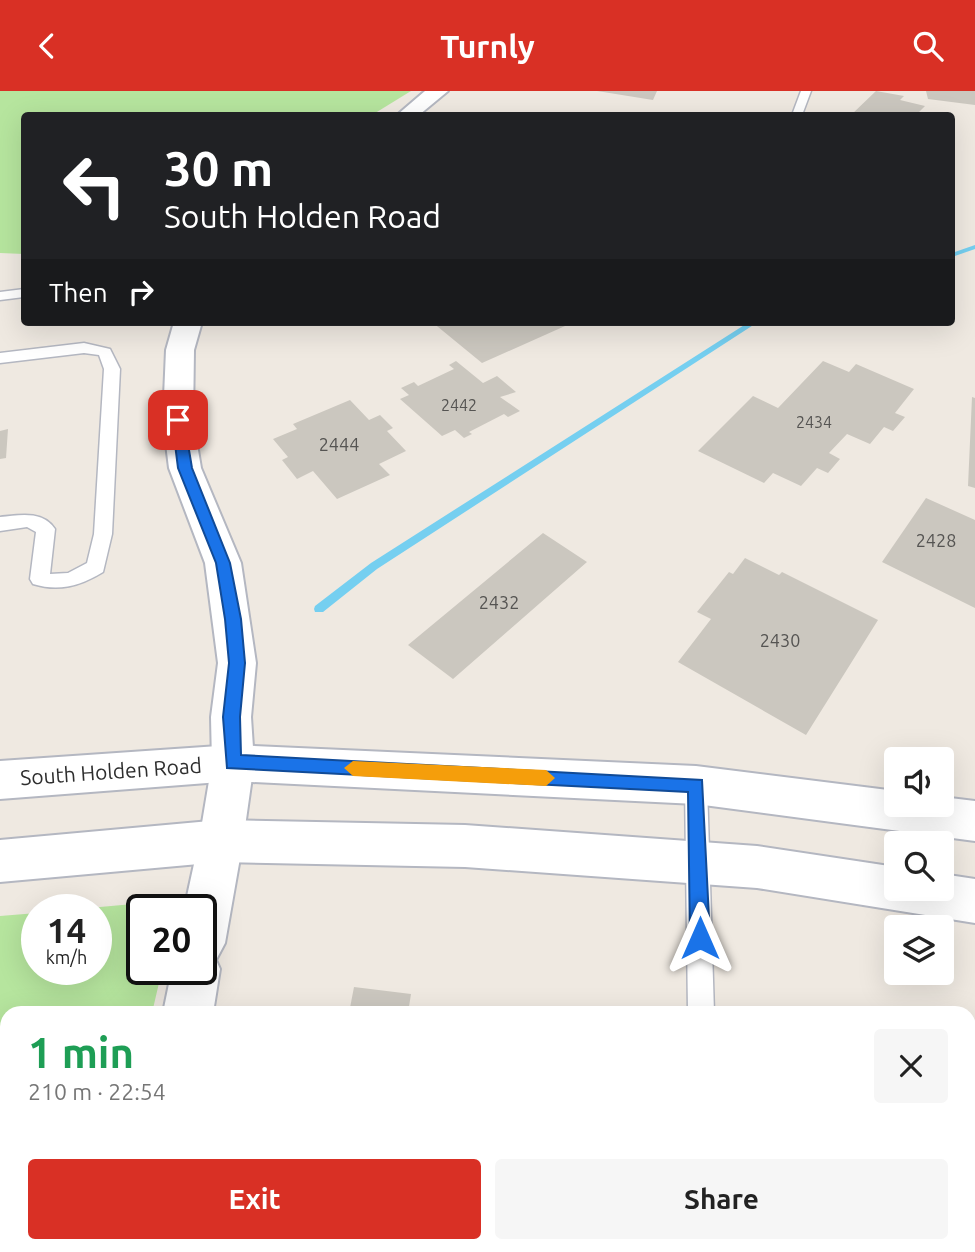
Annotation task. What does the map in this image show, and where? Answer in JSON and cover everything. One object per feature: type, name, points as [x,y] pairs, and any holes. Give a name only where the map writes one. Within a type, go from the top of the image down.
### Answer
[{"type":"main road","points":[[411,112],[438,91]]},
{"type":"main road","points":[[187,326],[180,350],[178,420],[185,468],[223,563],[233,619],[237,663],[231,717],[233,762],[211,894]]},
{"type":"main road","name":"South Holden Road","points":[[0,780],[233,762],[696,785],[975,821]]},
{"type":"main road","points":[[0,861],[221,841],[466,846],[757,867],[884,887]]},
{"type":"main road","points":[[954,898],[975,901]]},
{"type":"main road","points":[[189,1006],[193,985]]},
{"type":"lane","points":[[798,112],[806,91]]},
{"type":"lane","points":[[0,296],[21,293]]},
{"type":"lane","points":[[0,358],[84,348],[105,352],[112,369],[103,534],[96,567],[81,577],[51,584],[40,579],[46,529],[29,520],[0,524]]},
{"type":"lane","points":[[696,785],[701,1006]]},
{"type":"green space","points":[[0,91],[411,91],[377,112],[21,112],[21,254],[0,253]]},
{"type":"green space","points":[[126,905],[126,985],[159,985],[154,1006],[0,1006],[0,916],[21,914],[21,985],[112,985],[112,906]]},
{"type":"building","points":[[597,91],[657,91],[653,100]]},
{"type":"building","points":[[876,91],[904,96],[900,100],[925,106],[919,112],[854,112]]},
{"type":"building","points":[[926,91],[975,91],[975,105],[928,99]]},
{"type":"building","points":[[437,326],[565,326],[482,363]]},
{"type":"building","points":[[456,361],[483,383],[497,376],[516,392],[500,397],[520,411],[508,417],[504,414],[469,432],[472,434],[464,438],[455,430],[442,436],[400,399],[409,395],[401,388],[414,382],[418,386],[454,369],[449,365]]},
{"type":"building","points":[[823,361],[849,372],[856,364],[914,389],[895,413],[905,417],[893,431],[884,427],[870,444],[847,434],[829,453],[840,459],[828,473],[817,468],[801,486],[773,473],[764,483],[698,451],[753,396],[778,408]]},
{"type":"building","points":[[972,397],[975,398],[975,488],[968,486]]},
{"type":"building","points":[[350,400],[369,420],[380,415],[393,428],[387,431],[406,451],[379,464],[390,475],[337,499],[313,471],[297,479],[282,460],[288,457],[273,439],[297,429],[293,424]]},
{"type":"building","points":[[8,429],[6,458],[0,459],[0,431]]},
{"type":"building","points":[[926,498],[975,520],[975,608],[882,562]]},
{"type":"building","points":[[543,533],[587,562],[453,679],[408,645]]},
{"type":"building","points":[[745,558],[779,575],[782,572],[878,620],[806,735],[678,662],[711,619],[697,612],[729,572],[733,574]]},
{"type":"building","points":[[354,987],[411,994],[409,1006],[350,1006]]},
{"type":"waterway","points":[[955,254],[975,247]]},
{"type":"waterway","points":[[319,609],[374,566],[748,326]]},
{"type":"slow traffic","points":[[353,768],[546,778]]},
{"type":"route","points":[[178,420],[185,468],[223,563],[233,619],[237,663],[231,717],[233,762],[696,785],[700,938]]}]
